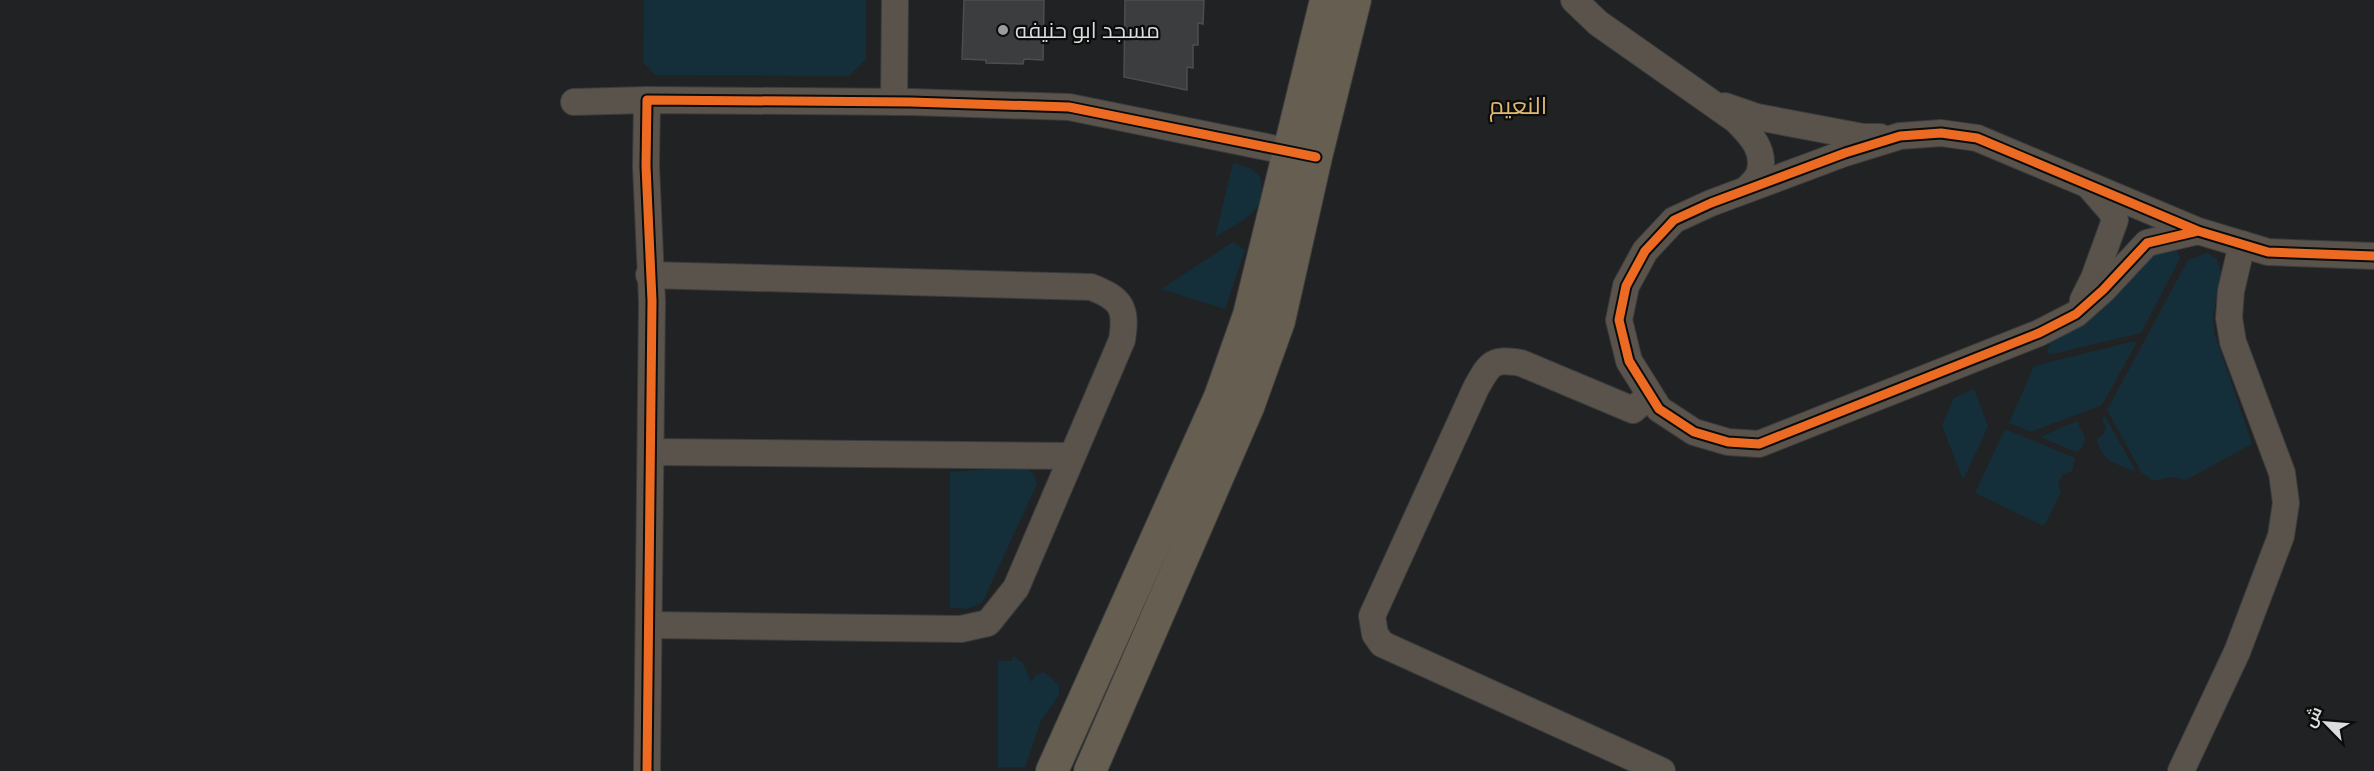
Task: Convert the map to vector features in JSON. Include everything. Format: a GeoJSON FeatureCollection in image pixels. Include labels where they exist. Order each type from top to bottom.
{"type":"FeatureCollection","features":[{"type":"Feature","properties":{"kind":"main road"},"geometry":{"type":"LineString","coordinates":[[1089,771],[1248,407],[1279,321],[1326,0]]}},
{"type":"Feature","properties":{"kind":"main road"},"geometry":{"type":"LineString","coordinates":[[1052,771],[1220,397],[1250,315],[1355,0]]}},
{"type":"Feature","properties":{"kind":"street"},"geometry":{"type":"LineString","coordinates":[[894,102],[895,0]]}},
{"type":"Feature","properties":{"kind":"street"},"geometry":{"type":"LineString","coordinates":[[1574,0],[1598,23],[1736,120],[1753,136],[1761,155],[1759,174],[1747,189]]}},
{"type":"Feature","properties":{"kind":"street"},"geometry":{"type":"LineString","coordinates":[[647,100],[646,166],[649,275],[652,301],[647,771]]}},
{"type":"Feature","properties":{"kind":"street"},"geometry":{"type":"LineString","coordinates":[[574,102],[647,100],[894,102],[1069,107],[1303,155]]}},
{"type":"Feature","properties":{"kind":"street"},"geometry":{"type":"LineString","coordinates":[[1707,101],[1757,117],[1863,137],[1941,133],[1977,138],[2198,231],[2268,252],[2374,256]]}},
{"type":"Feature","properties":{"kind":"street"},"geometry":{"type":"LineString","coordinates":[[1894,137],[1747,189],[1674,220],[1645,251],[1626,286],[1619,320],[1629,361],[1659,409],[1695,432],[1728,442],[1759,444],[2039,333],[2076,314],[2103,290],[2147,243],[2198,231]]}},
{"type":"Feature","properties":{"kind":"street"},"geometry":{"type":"LineString","coordinates":[[2076,314],[2094,278],[2115,220],[2111,211],[2086,183]]}},
{"type":"Feature","properties":{"kind":"street"},"geometry":{"type":"LineString","coordinates":[[2242,244],[2256,241],[2374,239]]}},
{"type":"Feature","properties":{"kind":"street"},"geometry":{"type":"LineString","coordinates":[[2181,771],[2237,652],[2281,536],[2286,503],[2282,473],[2233,342],[2230,326],[2230,291],[2242,244]]}},
{"type":"Feature","properties":{"kind":"street"},"geometry":{"type":"LineString","coordinates":[[649,275],[1091,287],[1107,293],[1120,304],[1125,319],[1122,340],[1016,588],[988,624],[962,629],[649,626]]}},
{"type":"Feature","properties":{"kind":"street"},"geometry":{"type":"LineString","coordinates":[[1650,395],[1633,410],[1521,363],[1502,360],[1488,367],[1476,388],[1372,616],[1375,634],[1382,644],[1662,771]]}},
{"type":"Feature","properties":{"kind":"street"},"geometry":{"type":"LineString","coordinates":[[651,452],[1072,456]]}},
{"type":"Feature","properties":{"kind":"shaded area"},"geometry":{"type":"Polygon","coordinates":[[[644,0],[866,0],[866,59],[849,76],[655,75],[643,62],[644,0]]]}},
{"type":"Feature","properties":{"kind":"shaded area"},"geometry":{"type":"Polygon","coordinates":[[[1233,163],[1250,168],[1260,177],[1261,199],[1242,221],[1215,237],[1233,163]]]}},
{"type":"Feature","properties":{"kind":"shaded area"},"geometry":{"type":"Polygon","coordinates":[[[1233,242],[1245,250],[1225,309],[1161,289],[1233,242]]]}},
{"type":"Feature","properties":{"kind":"shaded area"},"geometry":{"type":"Polygon","coordinates":[[[2170,245],[2177,250],[2180,258],[2141,333],[2052,354],[2047,352],[2051,340],[2133,266],[2170,245]]]}},
{"type":"Feature","properties":{"kind":"shaded area"},"geometry":{"type":"Polygon","coordinates":[[[2207,253],[2217,259],[2221,273],[2213,315],[2214,332],[2252,444],[2186,480],[2170,477],[2154,481],[2142,473],[2107,410],[2188,260],[2207,253]]]}},
{"type":"Feature","properties":{"kind":"shaded area"},"geometry":{"type":"Polygon","coordinates":[[[2135,341],[2136,344],[2102,405],[2031,432],[2009,423],[2034,366],[2135,341]]]}},
{"type":"Feature","properties":{"kind":"shaded area"},"geometry":{"type":"Polygon","coordinates":[[[1974,389],[1988,426],[1963,480],[1942,425],[1954,398],[1974,389]]]}},
{"type":"Feature","properties":{"kind":"shaded area"},"geometry":{"type":"Polygon","coordinates":[[[2105,416],[2136,472],[2111,461],[2099,447],[2097,439],[2106,429],[2102,418],[2105,416]]]}},
{"type":"Feature","properties":{"kind":"shaded area"},"geometry":{"type":"Polygon","coordinates":[[[2077,421],[2085,438],[2082,448],[2076,452],[2040,437],[2077,421]]]}},
{"type":"Feature","properties":{"kind":"shaded area"},"geometry":{"type":"Polygon","coordinates":[[[2005,429],[2075,458],[2072,471],[2063,474],[2058,483],[2061,492],[2044,526],[1975,493],[2005,429]]]}},
{"type":"Feature","properties":{"kind":"shaded area"},"geometry":{"type":"Polygon","coordinates":[[[1025,467],[1034,474],[1037,484],[982,603],[966,609],[950,607],[950,472],[1025,467]]]}},
{"type":"Feature","properties":{"kind":"shaded area"},"geometry":{"type":"Polygon","coordinates":[[[1012,656],[1023,663],[1031,682],[1036,675],[1044,672],[1059,685],[1059,695],[1041,721],[1025,767],[998,767],[998,661],[1012,661],[1012,656]]]}},
{"type":"Feature","properties":{"kind":"building","name":"مسجد ابو حنيفه"},"geometry":{"type":"Polygon","coordinates":[[[964,0],[1044,0],[1043,60],[1024,59],[1023,64],[986,63],[986,60],[962,59],[964,0]]]}},
{"type":"Feature","properties":{"kind":"building"},"geometry":{"type":"Polygon","coordinates":[[[1125,0],[1204,0],[1203,24],[1198,23],[1198,45],[1193,45],[1193,68],[1187,67],[1187,90],[1124,77],[1125,0]]]}},
{"type":"Feature","properties":{"kind":"cycle path"},"geometry":{"type":"LineString","coordinates":[[647,771],[652,301],[646,166],[647,100],[911,102],[1069,107],[1316,157]]}},
{"type":"Feature","properties":{"kind":"cycle path"},"geometry":{"type":"LineString","coordinates":[[2198,231],[2147,243],[2103,290],[2076,314],[2039,333],[1759,444],[1728,442],[1694,432],[1659,409],[1629,361],[1619,320],[1626,286],[1645,251],[1674,220],[1711,203],[1845,153],[1900,136],[1941,133],[1977,138],[2198,231],[2268,252],[2374,256]]}},
{"type":"Feature","properties":{"kind":"place","name":"مسجد ابو حنيفه"},"geometry":{"type":"Point","coordinates":[1003,30]}},
{"type":"Feature","properties":{"kind":"district","name":"النعيم"},"geometry":{"type":"Point","coordinates":[1518,106]}}]}
